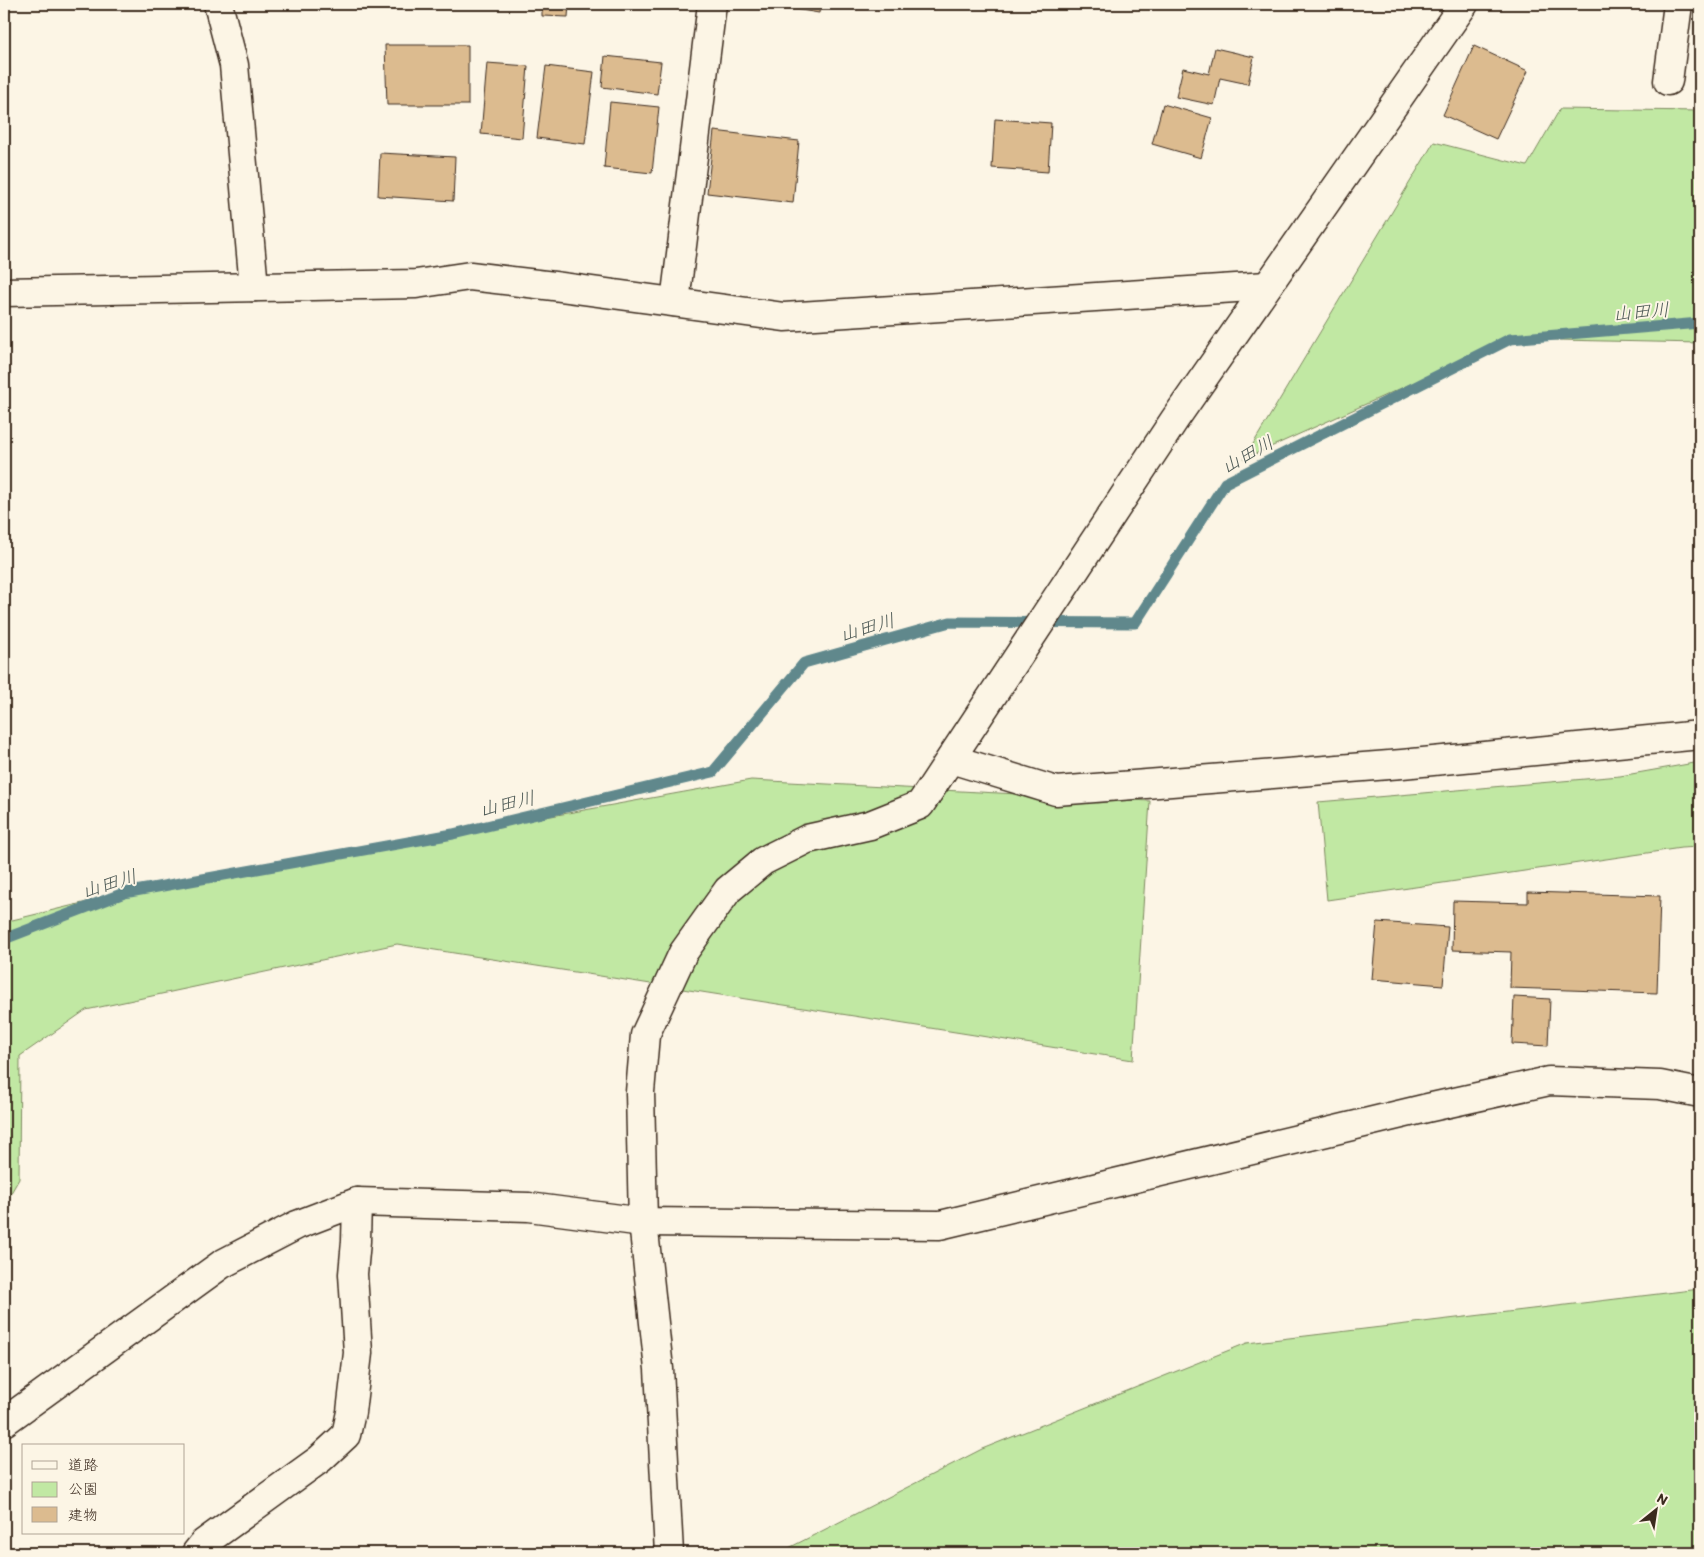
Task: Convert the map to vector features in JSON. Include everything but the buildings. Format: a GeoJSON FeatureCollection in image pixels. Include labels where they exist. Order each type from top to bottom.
{"type":"FeatureCollection","features":[{"type":"Feature","properties":{"kind":"street"},"geometry":{"type":"LineString","coordinates":[[218,4],[234,65],[254,287]]}},
{"type":"Feature","properties":{"kind":"street"},"geometry":{"type":"LineString","coordinates":[[675,302],[712,4]]}},
{"type":"Feature","properties":{"kind":"street"},"geometry":{"type":"LineString","coordinates":[[669,1553],[659,1369],[643,1222],[640,1092],[645,1035],[682,953],[728,890],[763,861],[807,839],[870,825],[920,805],[952,760],[997,687],[1175,419],[1464,4]]}},
{"type":"Feature","properties":{"kind":"street"},"geometry":{"type":"LineString","coordinates":[[1668,81],[1678,4]]}},
{"type":"Feature","properties":{"kind":"street"},"geometry":{"type":"LineString","coordinates":[[4,292],[416,284],[470,276],[784,317],[1267,286]]}},
{"type":"Feature","properties":{"kind":"street"},"geometry":{"type":"LineString","coordinates":[[952,760],[1056,791],[1402,764],[1700,735]]}},
{"type":"Feature","properties":{"kind":"street"},"geometry":{"type":"LineString","coordinates":[[4,1422],[222,1264],[297,1225],[357,1202],[529,1208],[643,1222],[940,1225],[1427,1108],[1549,1081],[1660,1085],[1700,1093]]}},
{"type":"Feature","properties":{"kind":"street"},"geometry":{"type":"LineString","coordinates":[[196,1553],[204,1543],[320,1458],[346,1435],[351,1412],[358,1353],[353,1274],[357,1202]]}},
{"type":"Feature","properties":{"kind":"green space"},"geometry":{"type":"Polygon","coordinates":[[[1560,109],[1700,111],[1700,343],[1510,339],[1244,459],[1434,142],[1527,166],[1560,109]]]}},
{"type":"Feature","properties":{"kind":"green space"},"geometry":{"type":"Polygon","coordinates":[[[1700,762],[1700,847],[1681,848],[1327,900],[1318,802],[1620,776],[1700,762]]]}},
{"type":"Feature","properties":{"kind":"green space"},"geometry":{"type":"Polygon","coordinates":[[[751,780],[1150,801],[1133,1060],[397,944],[86,1010],[20,1056],[19,1179],[4,1205],[4,922],[124,893],[751,780]]]}},
{"type":"Feature","properties":{"kind":"green space"},"geometry":{"type":"Polygon","coordinates":[[[1700,1289],[1700,1553],[779,1553],[982,1449],[1247,1343],[1700,1289]]]}},
{"type":"Feature","properties":{"kind":"waterway","name":"山田川"},"geometry":{"type":"LineString","coordinates":[[4,939],[124,893],[453,834],[713,772],[804,663],[950,622],[1135,623],[1225,483],[1510,339],[1700,323]]}}]}
